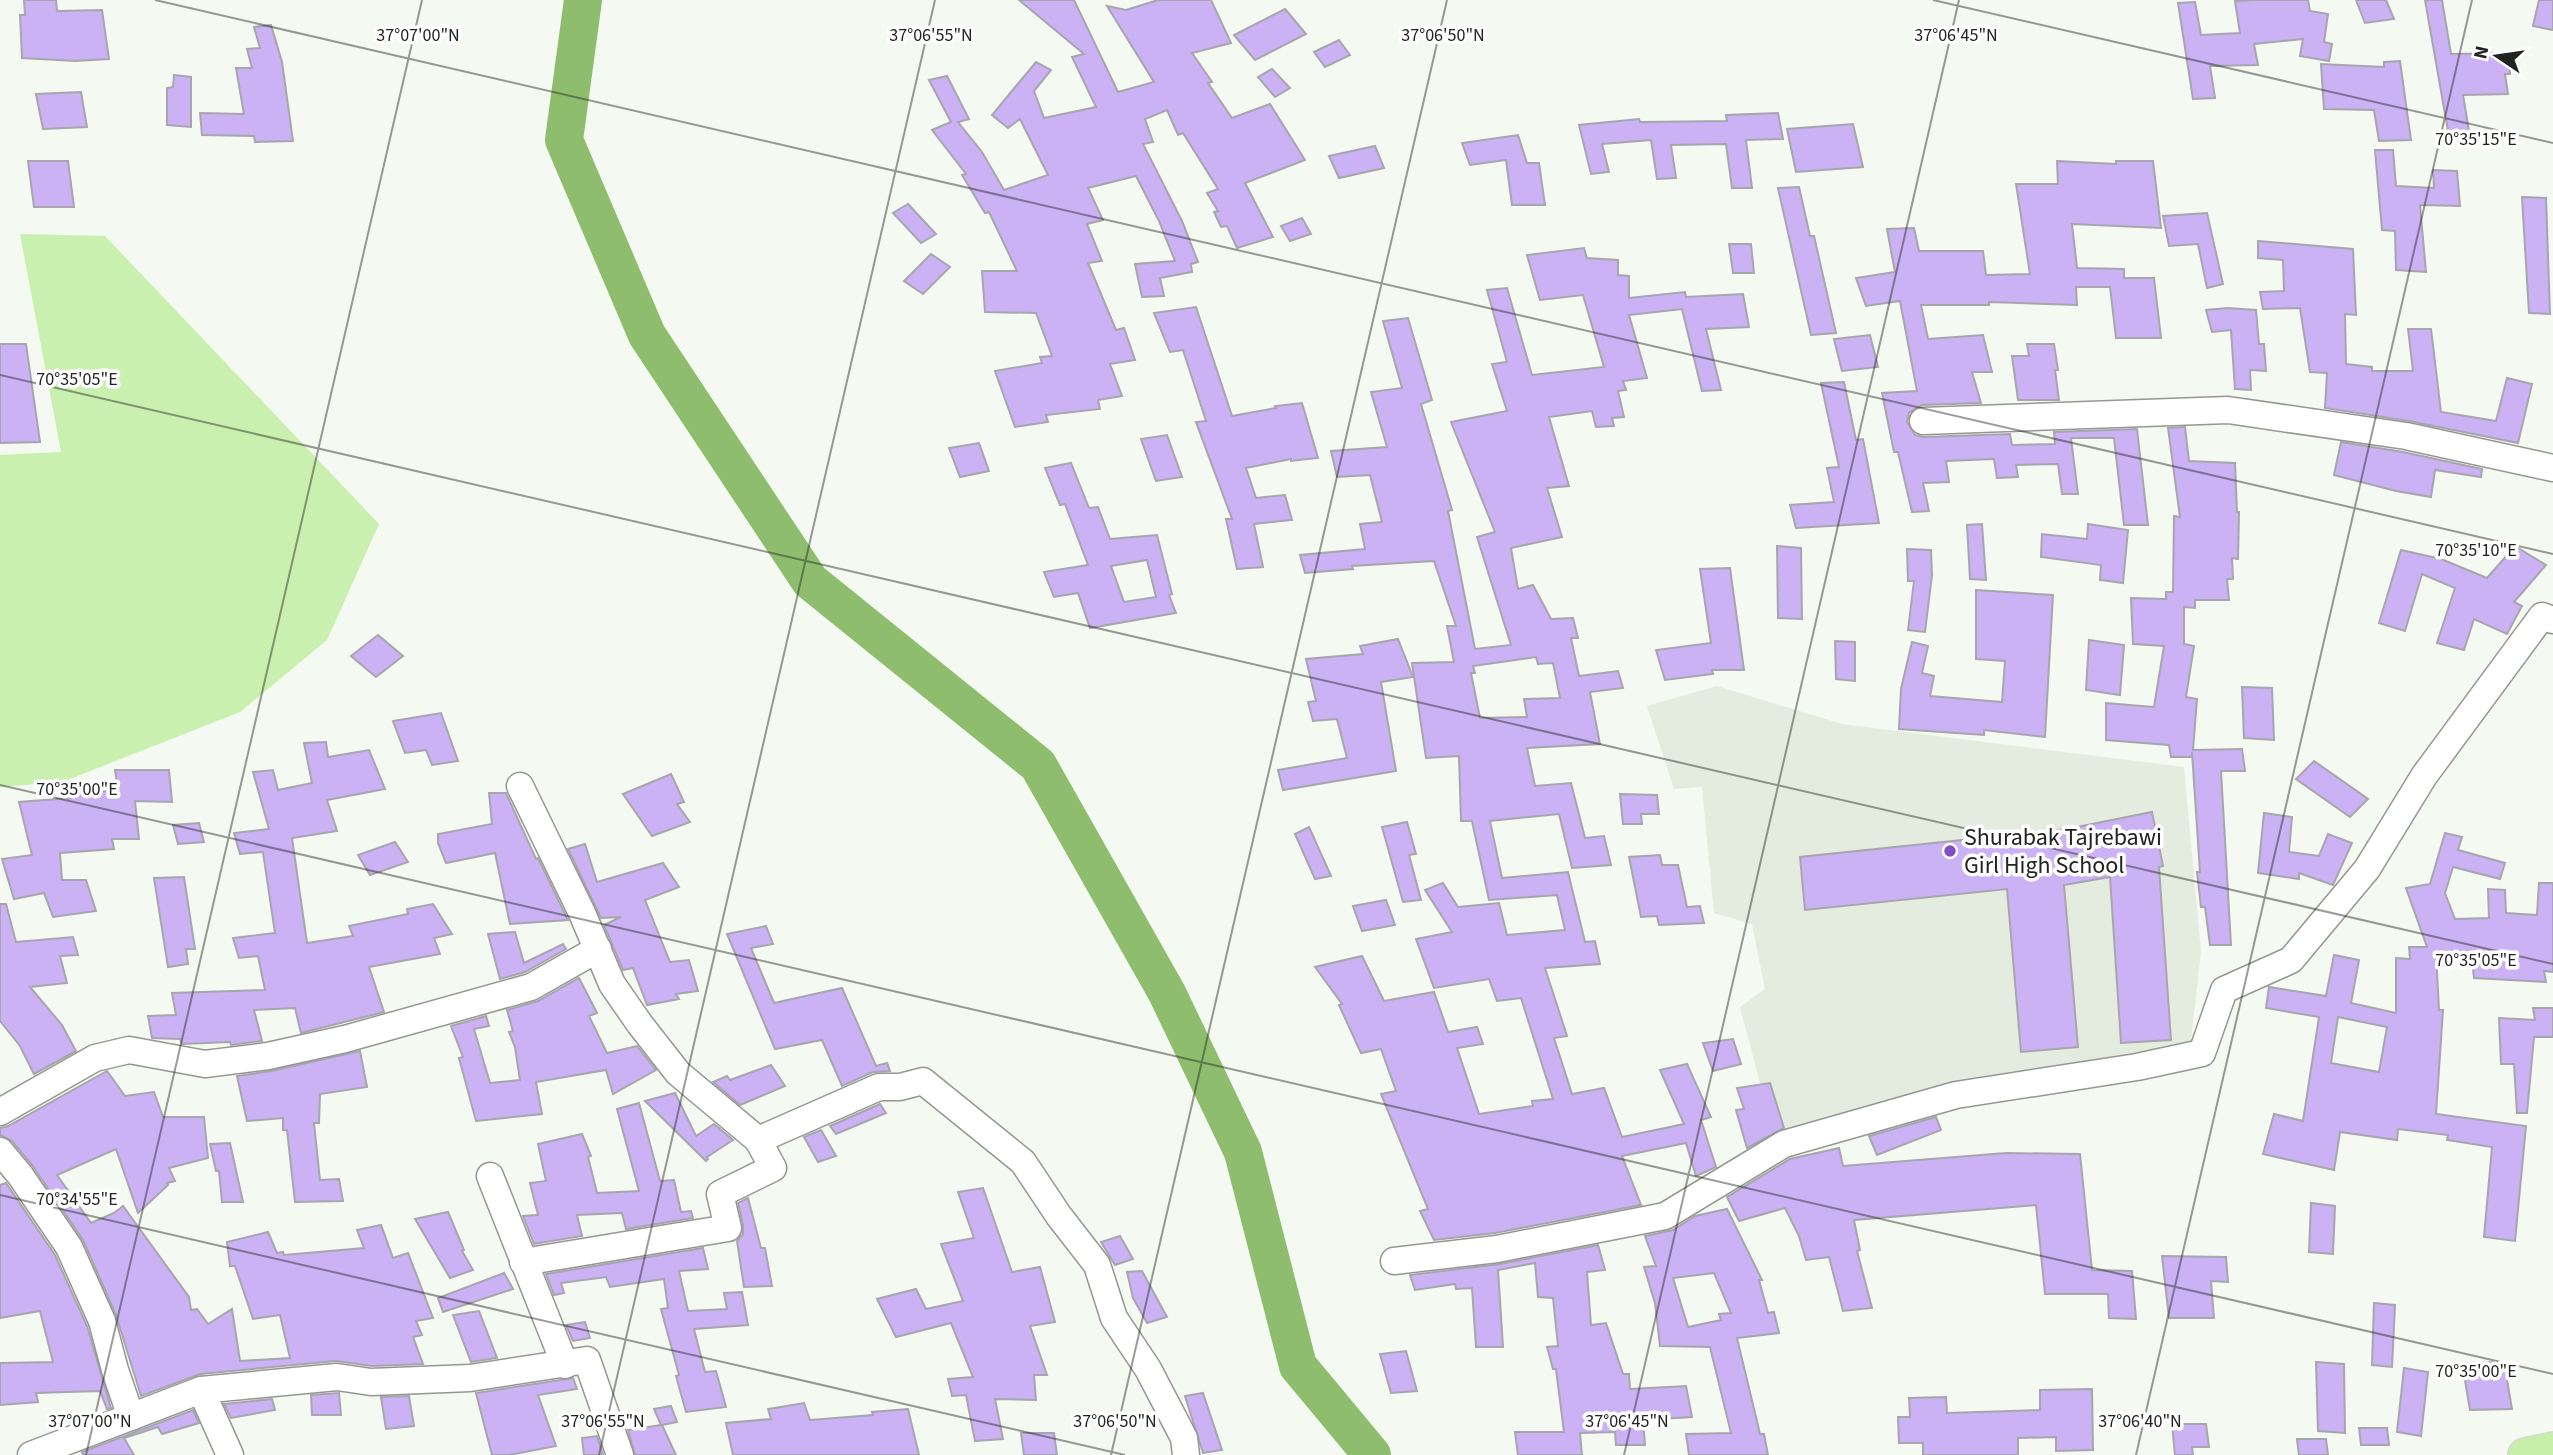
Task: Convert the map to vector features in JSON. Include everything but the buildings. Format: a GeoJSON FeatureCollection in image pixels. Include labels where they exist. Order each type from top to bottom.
{"type":"FeatureCollection","features":[{"type":"Feature","properties":{"kind":"main road"},"geometry":{"type":"LineString","coordinates":[[2525,1455],[2553,1448]]}},
{"type":"Feature","properties":{"kind":"street"},"geometry":{"type":"LineString","coordinates":[[1923,421],[2228,410],[2406,436],[2553,468]]}},
{"type":"Feature","properties":{"kind":"street"},"geometry":{"type":"LineString","coordinates":[[1394,1261],[1497,1249],[1665,1216],[1784,1144],[1956,1096],[2137,1067],[2202,1053],[2224,990],[2291,960],[2367,869],[2424,776],[2550,610]]}},
{"type":"Feature","properties":{"kind":"street"},"geometry":{"type":"LineString","coordinates":[[520,786],[612,984],[678,1073],[758,1140],[773,1168],[720,1194],[728,1228],[523,1262]]}},
{"type":"Feature","properties":{"kind":"street"},"geometry":{"type":"LineString","coordinates":[[0,1112],[95,1058],[109,1054],[129,1049],[205,1064],[268,1056],[345,1039],[531,987],[598,949]]}},
{"type":"Feature","properties":{"kind":"street"},"geometry":{"type":"LineString","coordinates":[[758,1140],[879,1087],[900,1087],[923,1081],[1023,1161],[1059,1216],[1097,1265],[1114,1318],[1148,1369],[1184,1438],[1186,1455]]}},
{"type":"Feature","properties":{"kind":"street"},"geometry":{"type":"LineString","coordinates":[[0,1151],[20,1175],[69,1247],[102,1321],[131,1417]]}},
{"type":"Feature","properties":{"kind":"street"},"geometry":{"type":"LineString","coordinates":[[490,1176],[565,1365]]}},
{"type":"Feature","properties":{"kind":"street"},"geometry":{"type":"LineString","coordinates":[[31,1455],[201,1390],[337,1377],[371,1382],[470,1378],[586,1360],[621,1455]]}},
{"type":"Feature","properties":{"kind":"street"},"geometry":{"type":"LineString","coordinates":[[201,1390],[230,1455]]}},
{"type":"Feature","properties":{"kind":"shaded area","name":"Shurabak Tajrebawi Girl High School"},"geometry":{"type":"Polygon","coordinates":[[[1717,686],[1842,724],[2184,767],[2201,952],[2190,1049],[2079,1064],[1773,1133],[1740,1007],[1765,989],[1752,924],[1714,913],[1702,787],[1674,789],[1647,706],[1717,686]]]}},
{"type":"Feature","properties":{"kind":"green space"},"geometry":{"type":"Polygon","coordinates":[[[20,234],[105,236],[379,524],[327,640],[240,712],[62,782],[0,787],[0,455],[61,452],[20,234]]]}},
{"type":"Feature","properties":{"kind":"waterway"},"geometry":{"type":"LineString","coordinates":[[583,0],[564,140],[647,335],[810,581],[1038,765],[1167,993],[1243,1152],[1298,1366],[1372,1455]]}},
{"type":"Feature","properties":{"kind":"place","name":"Shurabak Tajrebawi Girl High School"},"geometry":{"type":"Point","coordinates":[1950,851]}}]}
